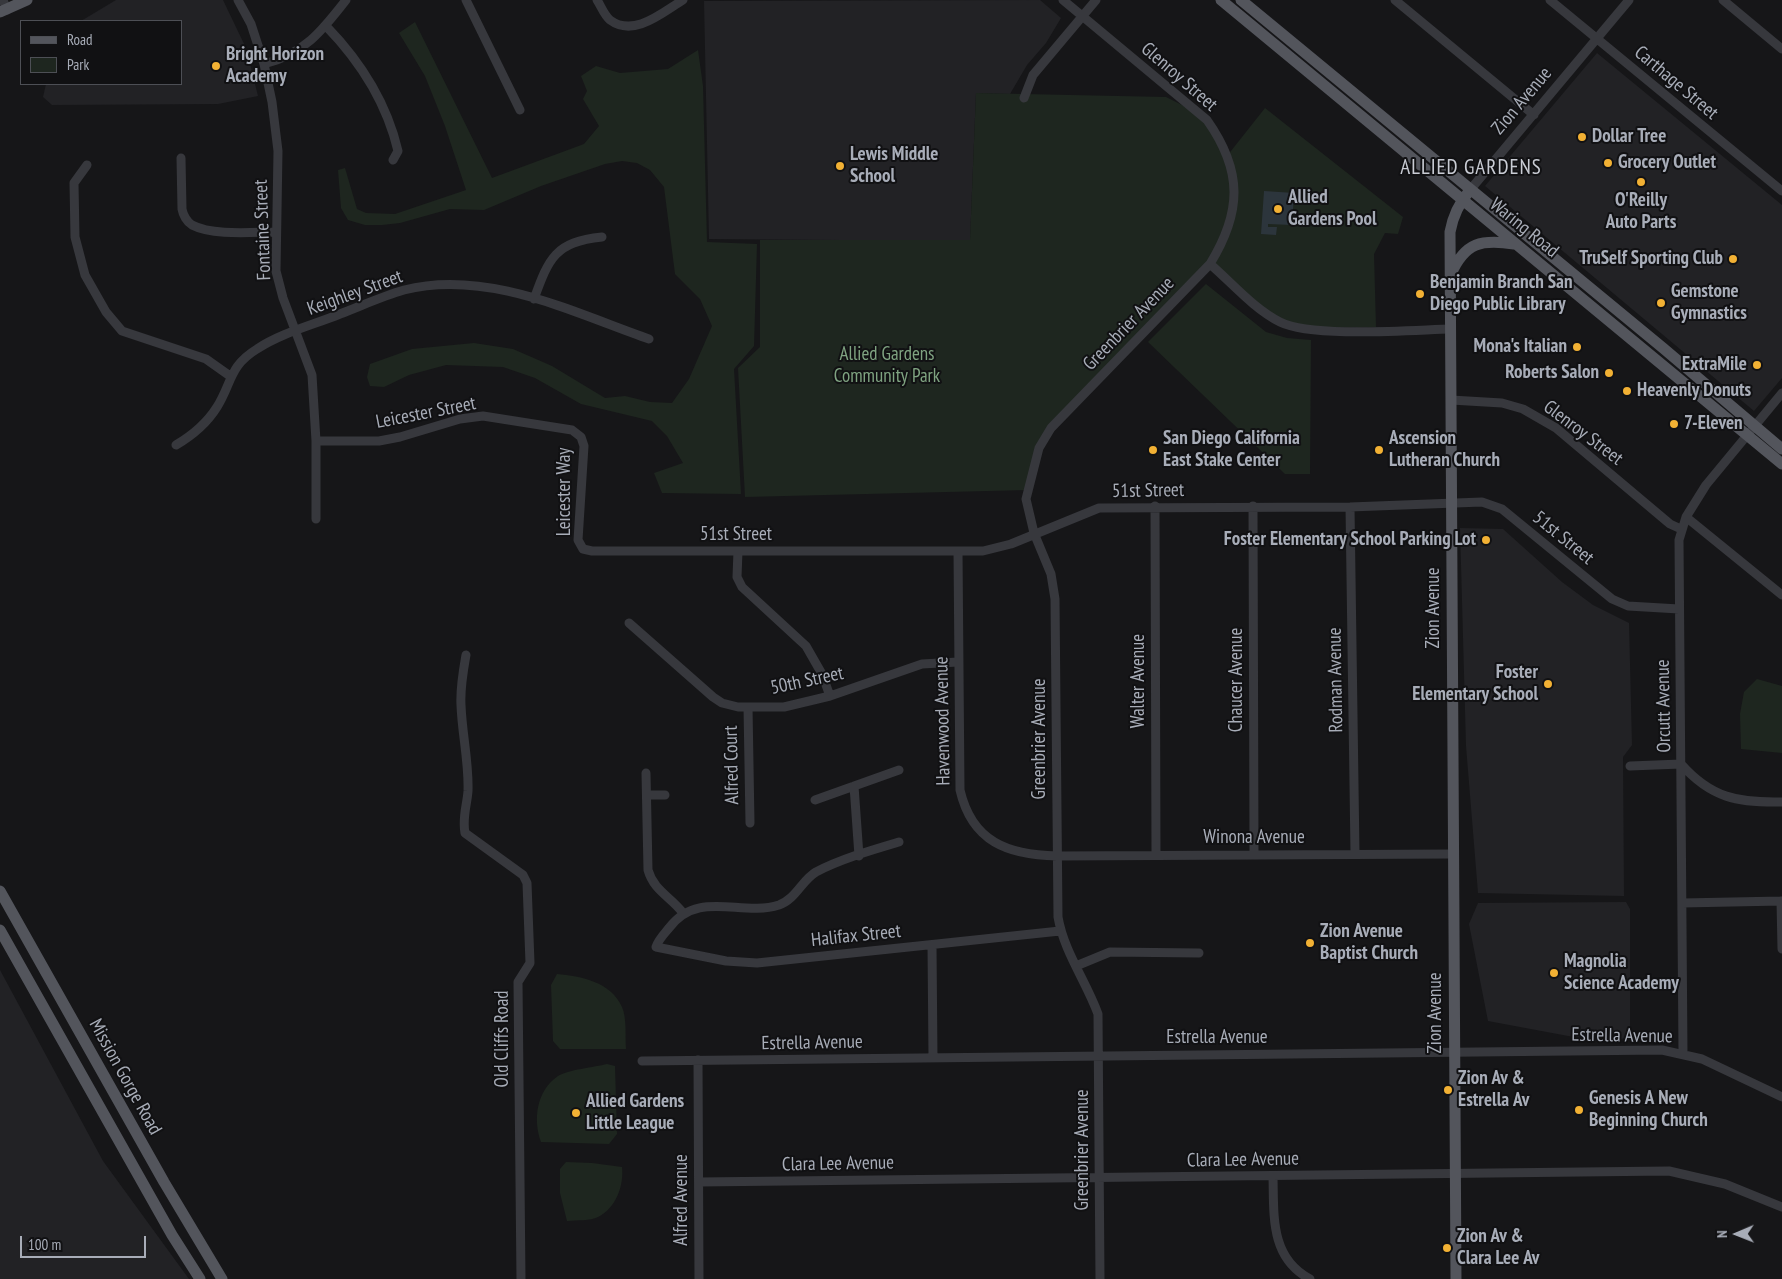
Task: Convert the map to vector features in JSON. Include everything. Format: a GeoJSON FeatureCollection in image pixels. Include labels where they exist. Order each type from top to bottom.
{"type":"FeatureCollection","features":[{"type":"Feature","properties":{"kind":"main road"},"geometry":{"type":"LineString","coordinates":[[3,7],[27,0]]}},
{"type":"Feature","properties":{"kind":"main road","name":"Waring Road"},"geometry":{"type":"LineString","coordinates":[[1221,0],[1782,464]]}},
{"type":"Feature","properties":{"kind":"main road","name":"Waring Road"},"geometry":{"type":"LineString","coordinates":[[1240,0],[1782,449]]}},
{"type":"Feature","properties":{"kind":"main road","name":"Zion Avenue"},"geometry":{"type":"LineString","coordinates":[[1456,1279],[1452,854],[1451,275],[1452,218],[1470,190]]}},
{"type":"Feature","properties":{"kind":"main road"},"geometry":{"type":"LineString","coordinates":[[1451,275],[1460,256],[1471,247],[1492,242],[1514,244]]}},
{"type":"Feature","properties":{"kind":"main road","name":"Mission Gorge Road"},"geometry":{"type":"LineString","coordinates":[[0,891],[189,1226],[222,1279]]}},
{"type":"Feature","properties":{"kind":"main road","name":"Mission Gorge Road"},"geometry":{"type":"LineString","coordinates":[[0,930],[172,1235],[200,1279]]}},
{"type":"Feature","properties":{"kind":"street","name":"Fontaine Street"},"geometry":{"type":"LineString","coordinates":[[238,0],[251,24],[264,64],[272,102],[278,151],[276,271],[283,298],[312,375],[316,441],[316,519]]}},
{"type":"Feature","properties":{"kind":"street"},"geometry":{"type":"LineString","coordinates":[[264,64],[291,55],[314,39],[346,0]]}},
{"type":"Feature","properties":{"kind":"street"},"geometry":{"type":"LineString","coordinates":[[466,0],[520,110]]}},
{"type":"Feature","properties":{"kind":"street"},"geometry":{"type":"LineString","coordinates":[[596,0],[608,18],[613,22],[631,26],[644,24],[683,0]]}},
{"type":"Feature","properties":{"kind":"street","name":"Glenroy Street"},"geometry":{"type":"LineString","coordinates":[[1063,0],[1206,120],[1219,138],[1233,176],[1234,206],[1225,238],[1210,264]]}},
{"type":"Feature","properties":{"kind":"street"},"geometry":{"type":"LineString","coordinates":[[1024,98],[1032,75],[1096,0]]}},
{"type":"Feature","properties":{"kind":"street"},"geometry":{"type":"LineString","coordinates":[[1395,0],[1534,115]]}},
{"type":"Feature","properties":{"kind":"street","name":"Carthage Street"},"geometry":{"type":"LineString","coordinates":[[1550,0],[1782,191]]}},
{"type":"Feature","properties":{"kind":"street","name":"Zion Avenue"},"geometry":{"type":"LineString","coordinates":[[1470,190],[1628,0]]}},
{"type":"Feature","properties":{"kind":"street"},"geometry":{"type":"LineString","coordinates":[[1723,0],[1782,49]]}},
{"type":"Feature","properties":{"kind":"street"},"geometry":{"type":"LineString","coordinates":[[326,26],[347,48],[384,109],[392,126],[398,151],[394,160]]}},
{"type":"Feature","properties":{"kind":"street"},"geometry":{"type":"LineString","coordinates":[[181,158],[182,209],[184,216],[191,225],[214,231],[276,232]]}},
{"type":"Feature","properties":{"kind":"street"},"geometry":{"type":"LineString","coordinates":[[87,164],[74,183],[75,237],[79,256],[91,288],[106,312],[122,331],[206,359],[230,376]]}},
{"type":"Feature","properties":{"kind":"street"},"geometry":{"type":"LineString","coordinates":[[534,299],[546,266],[558,251],[577,240],[602,237]]}},
{"type":"Feature","properties":{"kind":"street"},"geometry":{"type":"LineString","coordinates":[[1210,264],[1267,314],[1294,328],[1354,330],[1451,328]]}},
{"type":"Feature","properties":{"kind":"street","name":"Greenbrier Avenue"},"geometry":{"type":"LineString","coordinates":[[1100,1279],[1098,1014],[1060,931],[1057,856],[1055,599],[1047,561],[1034,534],[1026,499],[1039,448],[1051,428],[1210,264]]}},
{"type":"Feature","properties":{"kind":"street","name":"Keighley Street"},"geometry":{"type":"LineString","coordinates":[[176,445],[195,432],[211,416],[223,397],[230,376],[256,349],[296,331],[403,291],[428,286],[481,287],[534,299],[648,339]]}},
{"type":"Feature","properties":{"kind":"street","name":"Orcutt Avenue"},"geometry":{"type":"LineString","coordinates":[[1682,1053],[1681,764],[1678,608],[1682,529],[1686,517],[1706,485],[1782,393]]}},
{"type":"Feature","properties":{"kind":"street","name":"Glenroy Street"},"geometry":{"type":"LineString","coordinates":[[1451,400],[1502,403],[1523,409],[1556,428],[1670,524],[1682,529]]}},
{"type":"Feature","properties":{"kind":"street","name":"Leicester Street"},"geometry":{"type":"LineString","coordinates":[[316,441],[393,438],[460,419],[483,416],[572,430]]}},
{"type":"Feature","properties":{"kind":"street","name":"Leicester Way"},"geometry":{"type":"LineString","coordinates":[[572,430],[581,437],[584,446],[578,540],[583,548],[592,551]]}},
{"type":"Feature","properties":{"kind":"street","name":"51st Street"},"geometry":{"type":"LineString","coordinates":[[592,551],[983,550],[1011,544],[1099,508],[1155,506],[1350,507],[1482,502],[1502,509],[1612,599],[1628,606],[1678,608]]}},
{"type":"Feature","properties":{"kind":"street","name":"Walter Avenue"},"geometry":{"type":"LineString","coordinates":[[1155,506],[1156,855]]}},
{"type":"Feature","properties":{"kind":"street","name":"Chaucer Avenue"},"geometry":{"type":"LineString","coordinates":[[1253,506],[1254,854]]}},
{"type":"Feature","properties":{"kind":"street","name":"Rodman Avenue"},"geometry":{"type":"LineString","coordinates":[[1350,507],[1355,854]]}},
{"type":"Feature","properties":{"kind":"street"},"geometry":{"type":"LineString","coordinates":[[1686,517],[1782,595]]}},
{"type":"Feature","properties":{"kind":"street"},"geometry":{"type":"LineString","coordinates":[[738,551],[737,578],[742,587],[806,646],[822,674],[830,696]]}},
{"type":"Feature","properties":{"kind":"street","name":"Havenwood Avenue"},"geometry":{"type":"LineString","coordinates":[[958,551],[960,790],[966,809],[982,833],[998,845],[1023,854],[1057,856]]}},
{"type":"Feature","properties":{"kind":"street","name":"50th Street"},"geometry":{"type":"LineString","coordinates":[[629,624],[722,703],[748,708],[784,707],[830,696],[922,664],[958,662]]}},
{"type":"Feature","properties":{"kind":"street","name":"Old Cliffs Road"},"geometry":{"type":"LineString","coordinates":[[466,655],[461,685],[468,791],[463,823],[465,833],[523,875],[527,883],[530,962],[518,982],[521,1279]]}},
{"type":"Feature","properties":{"kind":"street","name":"Alfred Court"},"geometry":{"type":"LineString","coordinates":[[748,708],[750,823]]}},
{"type":"Feature","properties":{"kind":"street"},"geometry":{"type":"LineString","coordinates":[[1630,766],[1681,764],[1704,786],[1736,800],[1748,803],[1782,802]]}},
{"type":"Feature","properties":{"kind":"street"},"geometry":{"type":"LineString","coordinates":[[815,800],[899,770]]}},
{"type":"Feature","properties":{"kind":"street"},"geometry":{"type":"LineString","coordinates":[[646,773],[648,870],[652,883],[674,902],[683,913],[702,907],[764,907],[780,904],[795,895],[814,873],[899,842]]}},
{"type":"Feature","properties":{"kind":"street"},"geometry":{"type":"LineString","coordinates":[[854,786],[860,856]]}},
{"type":"Feature","properties":{"kind":"street"},"geometry":{"type":"LineString","coordinates":[[647,795],[665,795]]}},
{"type":"Feature","properties":{"kind":"street","name":"Winona Avenue"},"geometry":{"type":"LineString","coordinates":[[1057,856],[1452,854]]}},
{"type":"Feature","properties":{"kind":"street"},"geometry":{"type":"LineString","coordinates":[[1682,903],[1781,901],[1782,949]]}},
{"type":"Feature","properties":{"kind":"street","name":"Halifax Street"},"geometry":{"type":"LineString","coordinates":[[683,913],[675,919],[656,947],[726,961],[757,963],[1060,931]]}},
{"type":"Feature","properties":{"kind":"street"},"geometry":{"type":"LineString","coordinates":[[932,945],[932,1058]]}},
{"type":"Feature","properties":{"kind":"street"},"geometry":{"type":"LineString","coordinates":[[1076,966],[1110,952],[1199,953]]}},
{"type":"Feature","properties":{"kind":"street","name":"Estrella Avenue"},"geometry":{"type":"LineString","coordinates":[[642,1061],[1662,1050],[1702,1059],[1782,1097]]}},
{"type":"Feature","properties":{"kind":"street","name":"Alfred Avenue"},"geometry":{"type":"LineString","coordinates":[[698,1060],[699,1279]]}},
{"type":"Feature","properties":{"kind":"street","name":"Clara Lee Avenue"},"geometry":{"type":"LineString","coordinates":[[699,1182],[1454,1175],[1669,1171],[1725,1184],[1782,1207]]}},
{"type":"Feature","properties":{"kind":"street"},"geometry":{"type":"LineString","coordinates":[[1273,1176],[1274,1225],[1277,1241],[1289,1262],[1310,1279]]}},
{"type":"Feature","properties":{"kind":"shaded area","name":"Bright Horizon Academy"},"geometry":{"type":"Polygon","coordinates":[[[116,0],[223,0],[246,48],[258,96],[218,104],[52,105],[43,97],[46,85],[182,85],[182,20],[83,20],[116,0]]]}},
{"type":"Feature","properties":{"kind":"shaded area","name":"Lewis Middle School"},"geometry":{"type":"Polygon","coordinates":[[[1040,0],[1061,18],[1046,43],[1027,65],[1010,94],[976,93],[970,241],[709,239],[704,1],[1040,0]]]}},
{"type":"Feature","properties":{"kind":"shaded area"},"geometry":{"type":"Polygon","coordinates":[[[1597,53],[1782,205],[1782,378],[1754,411],[1485,186],[1597,53]]]}},
{"type":"Feature","properties":{"kind":"shaded area","name":"Allied Gardens Pool"},"geometry":{"type":"Polygon","coordinates":[[[1264,191],[1294,193],[1292,225],[1268,224],[1268,227],[1277,227],[1276,235],[1261,234],[1264,191]]]}},
{"type":"Feature","properties":{"kind":"shaded area","name":"Foster Elementary School"},"geometry":{"type":"Polygon","coordinates":[[[1460,528],[1503,529],[1562,582],[1593,605],[1629,623],[1632,745],[1623,757],[1624,896],[1478,893],[1466,746],[1460,528]]]}},
{"type":"Feature","properties":{"kind":"shaded area","name":"Magnolia Science Academy"},"geometry":{"type":"Polygon","coordinates":[[[1626,902],[1630,909],[1630,1038],[1595,1041],[1488,1021],[1469,924],[1478,903],[1626,902]]]}},
{"type":"Feature","properties":{"kind":"shaded area"},"geometry":{"type":"Polygon","coordinates":[[[0,970],[103,1161],[189,1279],[0,1279],[0,970]]]}},
{"type":"Feature","properties":{"kind":"green space"},"geometry":{"type":"Polygon","coordinates":[[[415,22],[492,178],[584,144],[599,126],[583,99],[587,91],[581,76],[596,66],[620,73],[668,69],[698,50],[703,86],[707,242],[757,244],[754,346],[734,369],[741,494],[662,493],[654,473],[683,463],[667,436],[652,421],[581,404],[535,378],[503,367],[446,365],[409,375],[384,387],[370,386],[367,377],[370,364],[412,349],[474,343],[513,349],[552,366],[605,398],[625,396],[650,402],[672,403],[689,379],[712,326],[700,299],[675,274],[664,187],[650,170],[637,163],[622,161],[605,164],[541,186],[484,210],[450,209],[400,223],[382,225],[365,225],[348,220],[341,208],[338,170],[345,168],[357,209],[366,213],[395,214],[466,190],[445,126],[425,76],[399,33],[415,22]]]}},
{"type":"Feature","properties":{"kind":"green space","name":"Allied Gardens Community Park"},"geometry":{"type":"Polygon","coordinates":[[[976,93],[1166,97],[1200,114],[1227,156],[1265,108],[1403,217],[1398,234],[1385,233],[1374,254],[1376,327],[1305,328],[1279,321],[1210,264],[1043,441],[1028,490],[745,497],[738,368],[760,347],[760,240],[970,240],[976,93]]]}},
{"type":"Feature","properties":{"kind":"green space"},"geometry":{"type":"Polygon","coordinates":[[[1206,284],[1266,332],[1287,338],[1311,340],[1310,474],[1285,474],[1148,342],[1206,284]]]}},
{"type":"Feature","properties":{"kind":"green space"},"geometry":{"type":"Polygon","coordinates":[[[1757,679],[1782,686],[1782,753],[1741,749],[1740,714],[1744,692],[1757,679]]]}},
{"type":"Feature","properties":{"kind":"green space"},"geometry":{"type":"Polygon","coordinates":[[[557,974],[576,976],[594,982],[603,986],[617,998],[625,1017],[626,1049],[560,1049],[553,1041],[551,985],[557,974]]]}},
{"type":"Feature","properties":{"kind":"green space","name":"Allied Gardens Little League"},"geometry":{"type":"Polygon","coordinates":[[[607,1064],[615,1066],[617,1134],[609,1144],[541,1142],[537,1125],[538,1106],[551,1082],[558,1076],[568,1072],[607,1064]]]}},
{"type":"Feature","properties":{"kind":"green space"},"geometry":{"type":"Polygon","coordinates":[[[566,1162],[622,1167],[622,1182],[618,1196],[610,1208],[598,1217],[567,1221],[560,1193],[560,1169],[566,1162]]]}},
{"type":"Feature","properties":{"kind":"place","name":"Bright Horizon Academy"},"geometry":{"type":"Point","coordinates":[216,66]}},
{"type":"Feature","properties":{"kind":"place","name":"Dollar Tree"},"geometry":{"type":"Point","coordinates":[1582,137]}},
{"type":"Feature","properties":{"kind":"place","name":"Grocery Outlet"},"geometry":{"type":"Point","coordinates":[1608,163]}},
{"type":"Feature","properties":{"kind":"place","name":"Lewis Middle School"},"geometry":{"type":"Point","coordinates":[840,166]}},
{"type":"Feature","properties":{"kind":"place","name":"O'Reilly Auto Parts"},"geometry":{"type":"Point","coordinates":[1641,182]}},
{"type":"Feature","properties":{"kind":"place","name":"Allied Gardens Pool"},"geometry":{"type":"Point","coordinates":[1278,209]}},
{"type":"Feature","properties":{"kind":"place","name":"TruSelf Sporting Club"},"geometry":{"type":"Point","coordinates":[1733,259]}},
{"type":"Feature","properties":{"kind":"place","name":"Benjamin Branch San Diego Public Library"},"geometry":{"type":"Point","coordinates":[1420,294]}},
{"type":"Feature","properties":{"kind":"place","name":"Gemstone Gymnastics"},"geometry":{"type":"Point","coordinates":[1661,303]}},
{"type":"Feature","properties":{"kind":"place","name":"Mona's Italian"},"geometry":{"type":"Point","coordinates":[1577,347]}},
{"type":"Feature","properties":{"kind":"place","name":"ExtraMile"},"geometry":{"type":"Point","coordinates":[1757,365]}},
{"type":"Feature","properties":{"kind":"place","name":"Roberts Salon"},"geometry":{"type":"Point","coordinates":[1609,373]}},
{"type":"Feature","properties":{"kind":"place","name":"Heavenly Donuts"},"geometry":{"type":"Point","coordinates":[1627,391]}},
{"type":"Feature","properties":{"kind":"place","name":"7-Eleven"},"geometry":{"type":"Point","coordinates":[1674,424]}},
{"type":"Feature","properties":{"kind":"place","name":"San Diego California East Stake Center"},"geometry":{"type":"Point","coordinates":[1153,450]}},
{"type":"Feature","properties":{"kind":"place","name":"Ascension Lutheran Church"},"geometry":{"type":"Point","coordinates":[1379,450]}},
{"type":"Feature","properties":{"kind":"place","name":"Foster Elementary School Parking Lot"},"geometry":{"type":"Point","coordinates":[1486,540]}},
{"type":"Feature","properties":{"kind":"place","name":"Foster Elementary School"},"geometry":{"type":"Point","coordinates":[1548,684]}},
{"type":"Feature","properties":{"kind":"place","name":"Zion Avenue Baptist Church"},"geometry":{"type":"Point","coordinates":[1310,943]}},
{"type":"Feature","properties":{"kind":"place","name":"Magnolia Science Academy"},"geometry":{"type":"Point","coordinates":[1554,973]}},
{"type":"Feature","properties":{"kind":"place","name":"Zion Av & Estrella Av"},"geometry":{"type":"Point","coordinates":[1448,1090]}},
{"type":"Feature","properties":{"kind":"place","name":"Genesis A New Beginning Church"},"geometry":{"type":"Point","coordinates":[1579,1110]}},
{"type":"Feature","properties":{"kind":"place","name":"Allied Gardens Little League"},"geometry":{"type":"Point","coordinates":[576,1113]}},
{"type":"Feature","properties":{"kind":"place","name":"Zion Av & Clara Lee Av"},"geometry":{"type":"Point","coordinates":[1447,1248]}},
{"type":"Feature","properties":{"kind":"district","name":"ALLIED GARDENS"},"geometry":{"type":"Point","coordinates":[1471,168]}}]}
